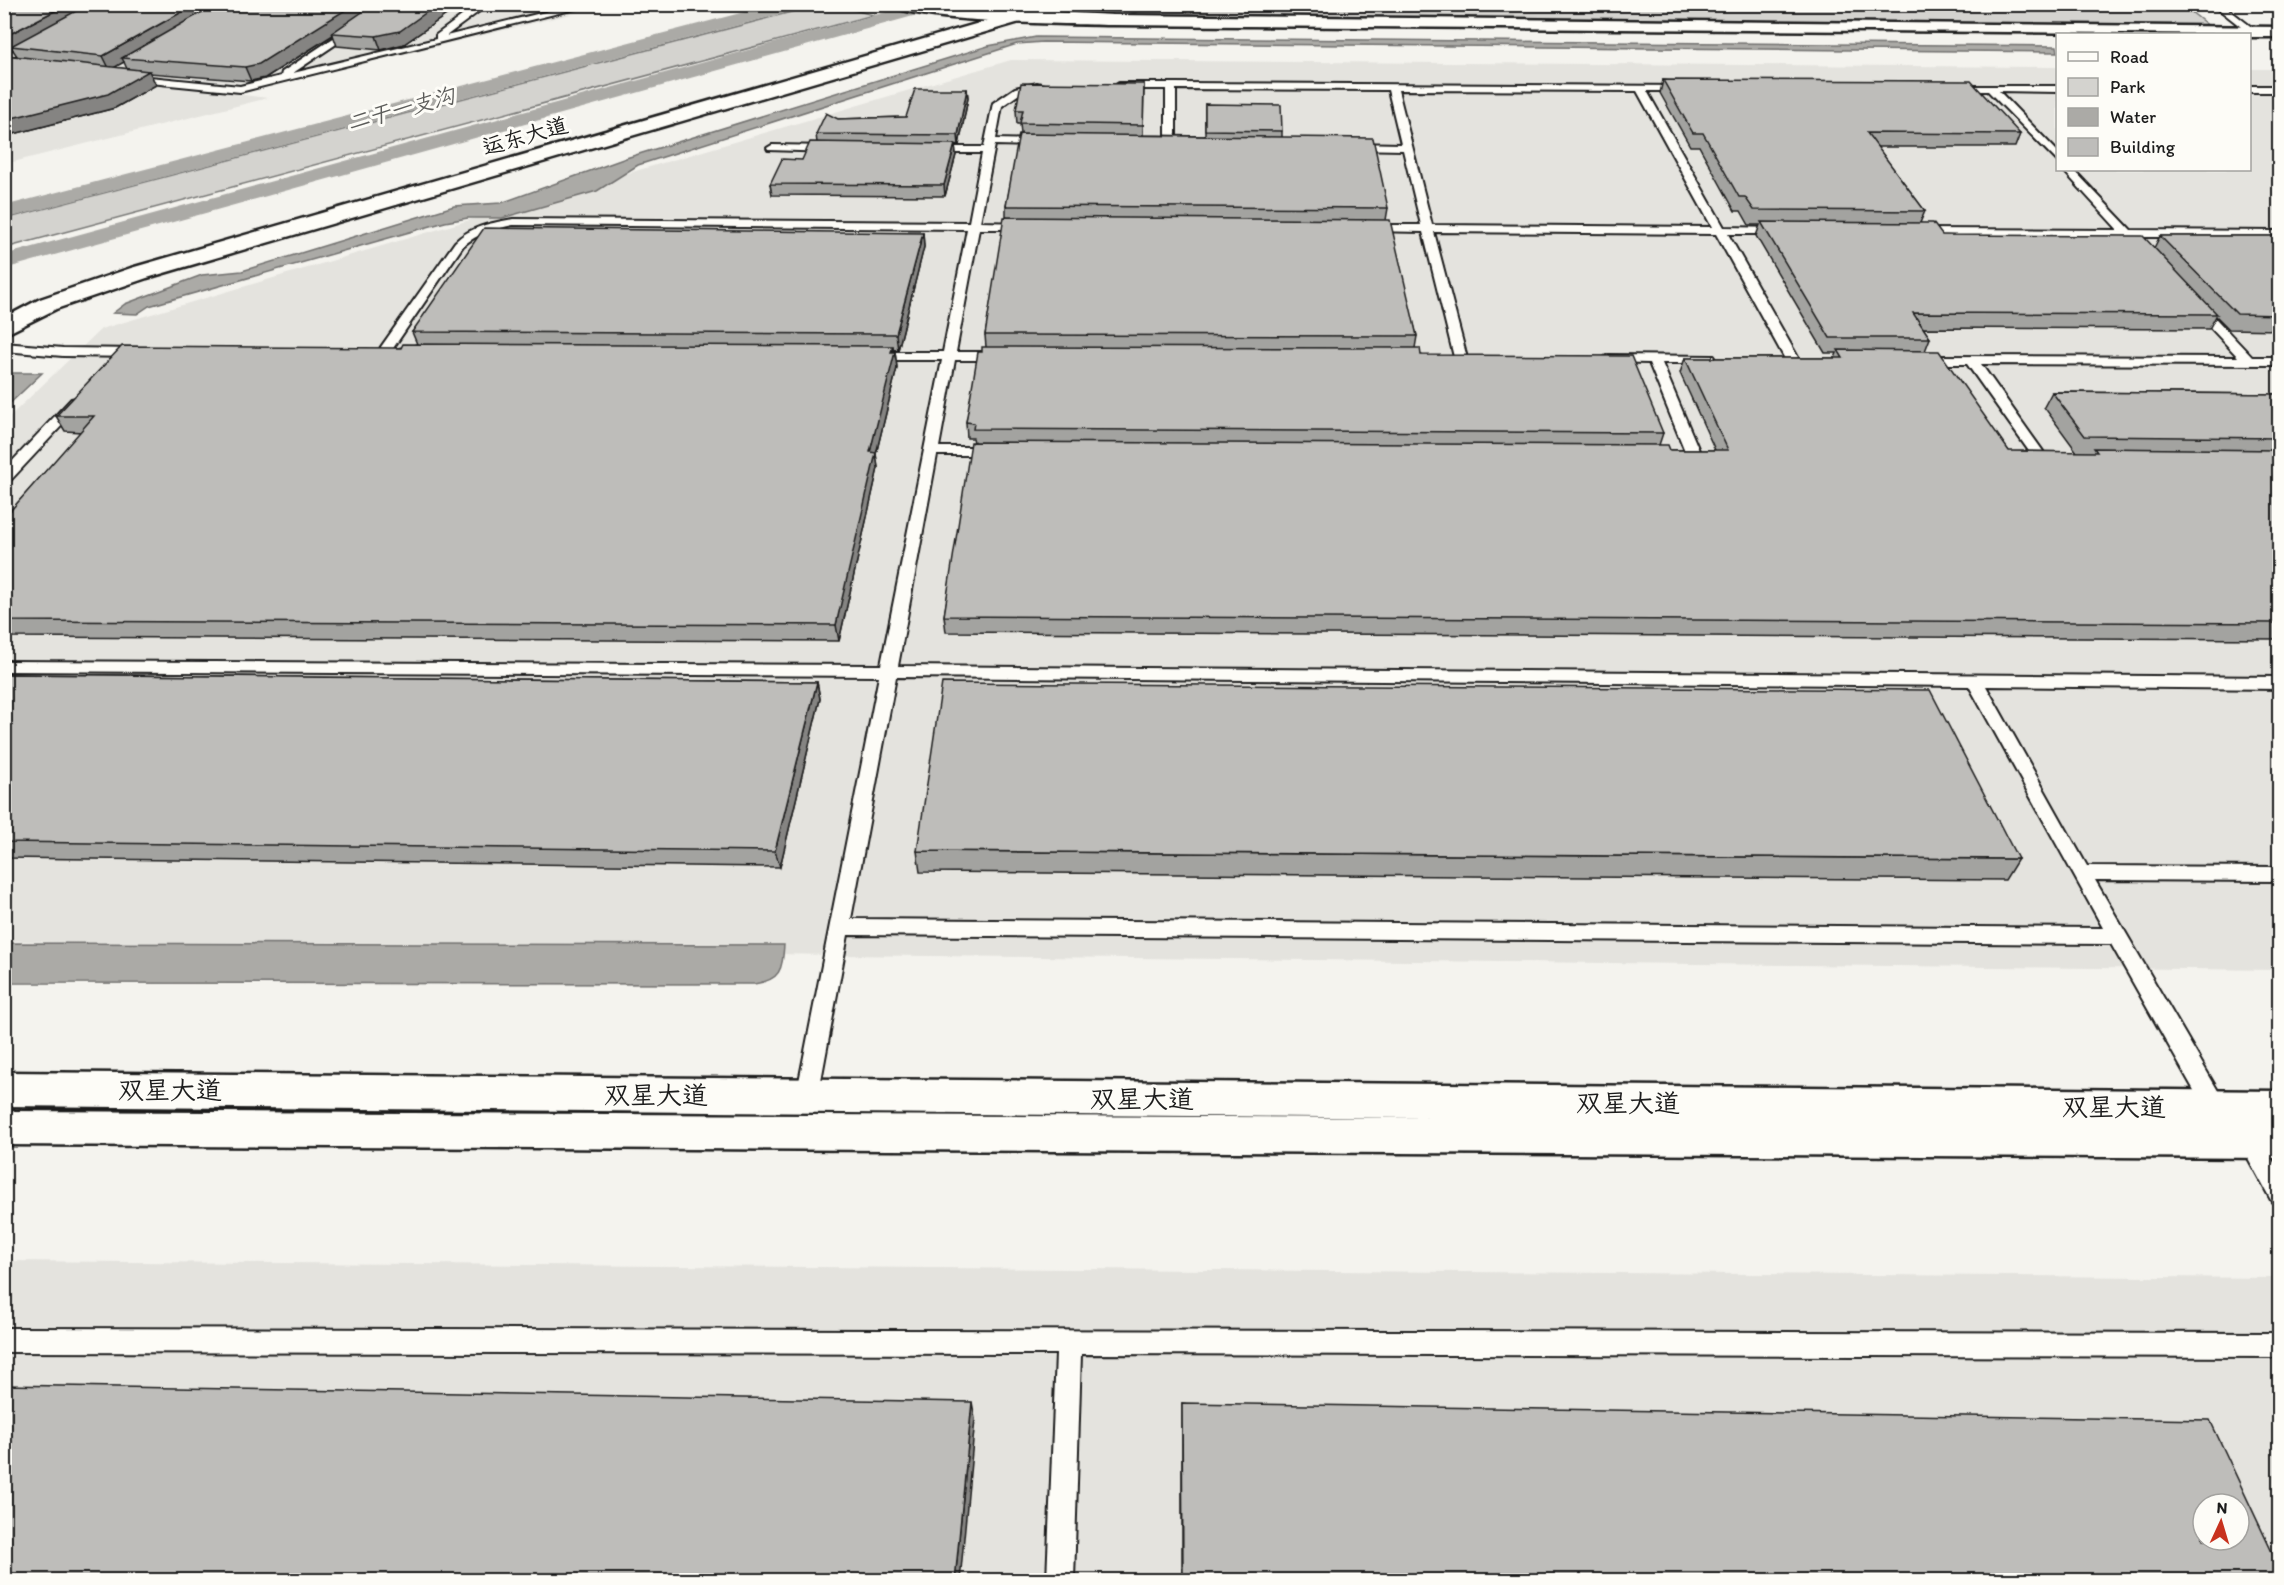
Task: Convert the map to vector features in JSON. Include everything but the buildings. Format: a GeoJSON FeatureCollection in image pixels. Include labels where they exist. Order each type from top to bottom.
{"type":"FeatureCollection","features":[{"type":"Feature","properties":{"kind":"street"},"geometry":{"type":"LineString","coordinates":[[899,4],[976,14],[1113,20],[2280,32]]}},
{"type":"Feature","properties":{"kind":"street","name":"运东大道"},"geometry":{"type":"LineString","coordinates":[[4,327],[48,304],[139,273],[1065,4]]}},
{"type":"Feature","properties":{"kind":"street","name":"双星大道"},"geometry":{"type":"LineString","coordinates":[[4,1089],[804,1114],[2244,1124],[2280,1108]]}},
{"type":"Feature","properties":{"kind":"street","name":"双星大道"},"geometry":{"type":"LineString","coordinates":[[4,1128],[804,1114]]}},
{"type":"Feature","properties":{"kind":"lane"},"geometry":{"type":"LineString","coordinates":[[273,81],[392,4]]}},
{"type":"Feature","properties":{"kind":"lane"},"geometry":{"type":"LineString","coordinates":[[430,43],[485,4]]}},
{"type":"Feature","properties":{"kind":"lane"},"geometry":{"type":"LineString","coordinates":[[546,15],[561,4]]}},
{"type":"Feature","properties":{"kind":"lane"},"geometry":{"type":"LineString","coordinates":[[121,77],[240,89],[591,4]]}},
{"type":"Feature","properties":{"kind":"lane"},"geometry":{"type":"LineString","coordinates":[[2216,4],[2253,32]]}},
{"type":"Feature","properties":{"kind":"lane"},"geometry":{"type":"LineString","coordinates":[[804,1114],[997,105],[1008,94],[1026,86],[1060,86]]}},
{"type":"Feature","properties":{"kind":"lane"},"geometry":{"type":"LineString","coordinates":[[1105,86],[1698,88]]}},
{"type":"Feature","properties":{"kind":"lane"},"geometry":{"type":"LineString","coordinates":[[1171,86],[1171,144]]}},
{"type":"Feature","properties":{"kind":"lane"},"geometry":{"type":"LineString","coordinates":[[1392,87],[1460,358]]}},
{"type":"Feature","properties":{"kind":"lane"},"geometry":{"type":"LineString","coordinates":[[1640,88],[1792,359]]}},
{"type":"Feature","properties":{"kind":"lane"},"geometry":{"type":"LineString","coordinates":[[1944,88],[2056,89]]}},
{"type":"Feature","properties":{"kind":"lane"},"geometry":{"type":"LineString","coordinates":[[1991,88],[2056,157]]}},
{"type":"Feature","properties":{"kind":"lane"},"geometry":{"type":"LineString","coordinates":[[2251,89],[2280,90]]}},
{"type":"Feature","properties":{"kind":"lane"},"geometry":{"type":"LineString","coordinates":[[920,150],[1058,143]]}},
{"type":"Feature","properties":{"kind":"lane"},"geometry":{"type":"LineString","coordinates":[[1336,146],[1407,147]]}},
{"type":"Feature","properties":{"kind":"lane"},"geometry":{"type":"LineString","coordinates":[[772,148],[840,149]]}},
{"type":"Feature","properties":{"kind":"lane"},"geometry":{"type":"LineString","coordinates":[[2069,171],[2144,250]]}},
{"type":"Feature","properties":{"kind":"lane"},"geometry":{"type":"LineString","coordinates":[[382,354],[466,237],[493,226],[513,222],[1034,226]]}},
{"type":"Feature","properties":{"kind":"lane"},"geometry":{"type":"LineString","coordinates":[[1356,228],[1792,231]]}},
{"type":"Feature","properties":{"kind":"lane"},"geometry":{"type":"LineString","coordinates":[[1900,231],[2280,234]]}},
{"type":"Feature","properties":{"kind":"lane"},"geometry":{"type":"LineString","coordinates":[[2184,293],[2249,361]]}},
{"type":"Feature","properties":{"kind":"lane"},"geometry":{"type":"LineString","coordinates":[[4,347],[63,352],[157,353]]}},
{"type":"Feature","properties":{"kind":"lane"},"geometry":{"type":"LineString","coordinates":[[106,369],[122,353]]}},
{"type":"Feature","properties":{"kind":"lane"},"geometry":{"type":"LineString","coordinates":[[854,356],[1020,356]]}},
{"type":"Feature","properties":{"kind":"lane"},"geometry":{"type":"LineString","coordinates":[[1597,359],[1723,359]]}},
{"type":"Feature","properties":{"kind":"lane"},"geometry":{"type":"LineString","coordinates":[[1654,359],[1694,455],[1658,455]]}},
{"type":"Feature","properties":{"kind":"lane"},"geometry":{"type":"LineString","coordinates":[[1912,360],[2280,361]]}},
{"type":"Feature","properties":{"kind":"lane"},"geometry":{"type":"LineString","coordinates":[[1971,360],[2041,458],[2076,458]]}},
{"type":"Feature","properties":{"kind":"lane"},"geometry":{"type":"LineString","coordinates":[[4,479],[83,395]]}},
{"type":"Feature","properties":{"kind":"lane"},"geometry":{"type":"LineString","coordinates":[[931,451],[1002,451]]}},
{"type":"Feature","properties":{"kind":"lane"},"geometry":{"type":"LineString","coordinates":[[4,666],[2280,683]]}},
{"type":"Feature","properties":{"kind":"lane"},"geometry":{"type":"LineString","coordinates":[[1975,682],[2116,936],[2244,1124],[2280,1195]]}},
{"type":"Feature","properties":{"kind":"lane"},"geometry":{"type":"LineString","coordinates":[[2082,873],[2280,874]]}},
{"type":"Feature","properties":{"kind":"lane"},"geometry":{"type":"LineString","coordinates":[[840,927],[2116,936]]}},
{"type":"Feature","properties":{"kind":"lane"},"geometry":{"type":"LineString","coordinates":[[4,1340],[2280,1345]]}},
{"type":"Feature","properties":{"kind":"lane"},"geometry":{"type":"LineString","coordinates":[[1060,1581],[1069,1342]]}},
{"type":"Feature","properties":{"kind":"shaded area"},"geometry":{"type":"Polygon","coordinates":[[[4,5],[609,5],[236,94],[268,98],[5,164],[4,5]]]}},
{"type":"Feature","properties":{"kind":"shaded area"},"geometry":{"type":"Polygon","coordinates":[[[1011,60],[2056,67],[2056,171],[2251,171],[2251,69],[2279,69],[2279,970],[836,955],[5,941],[5,421],[101,329],[1011,60]]]}},
{"type":"Feature","properties":{"kind":"shaded area"},"geometry":{"type":"Polygon","coordinates":[[[4,1261],[2279,1278],[2279,1580],[5,1580],[4,1261]]]}},
{"type":"Feature","properties":{"kind":"green space"},"geometry":{"type":"Polygon","coordinates":[[[1165,4],[2181,4],[2210,27],[1124,15],[1165,4]]]}},
{"type":"Feature","properties":{"kind":"green space"},"geometry":{"type":"Polygon","coordinates":[[[818,5],[836,5],[873,15],[5,248],[5,219],[818,5]]]}},
{"type":"Feature","properties":{"kind":"water"},"geometry":{"type":"Polygon","coordinates":[[[1036,37],[2056,46],[2056,52],[1043,42],[1017,44],[638,165],[597,191],[502,218],[468,218],[445,222],[149,306],[137,314],[113,313],[125,304],[202,275],[242,271],[454,206],[501,203],[626,158],[988,46],[1036,37]]]}},
{"type":"Feature","properties":{"kind":"water"},"geometry":{"type":"Polygon","coordinates":[[[13,373],[42,373],[5,408],[5,381],[13,373]]]}},
{"type":"Feature","properties":{"kind":"water"},"geometry":{"type":"Polygon","coordinates":[[[5,943],[784,945],[781,967],[775,976],[770,980],[754,984],[5,983],[5,943]]]}},
{"type":"Feature","properties":{"kind":"waterway","name":"二干一支沟"},"geometry":{"type":"LineString","coordinates":[[4,213],[797,4]]}},
{"type":"Feature","properties":{"kind":"waterway"},"geometry":{"type":"LineString","coordinates":[[4,262],[936,4]]}}]}
